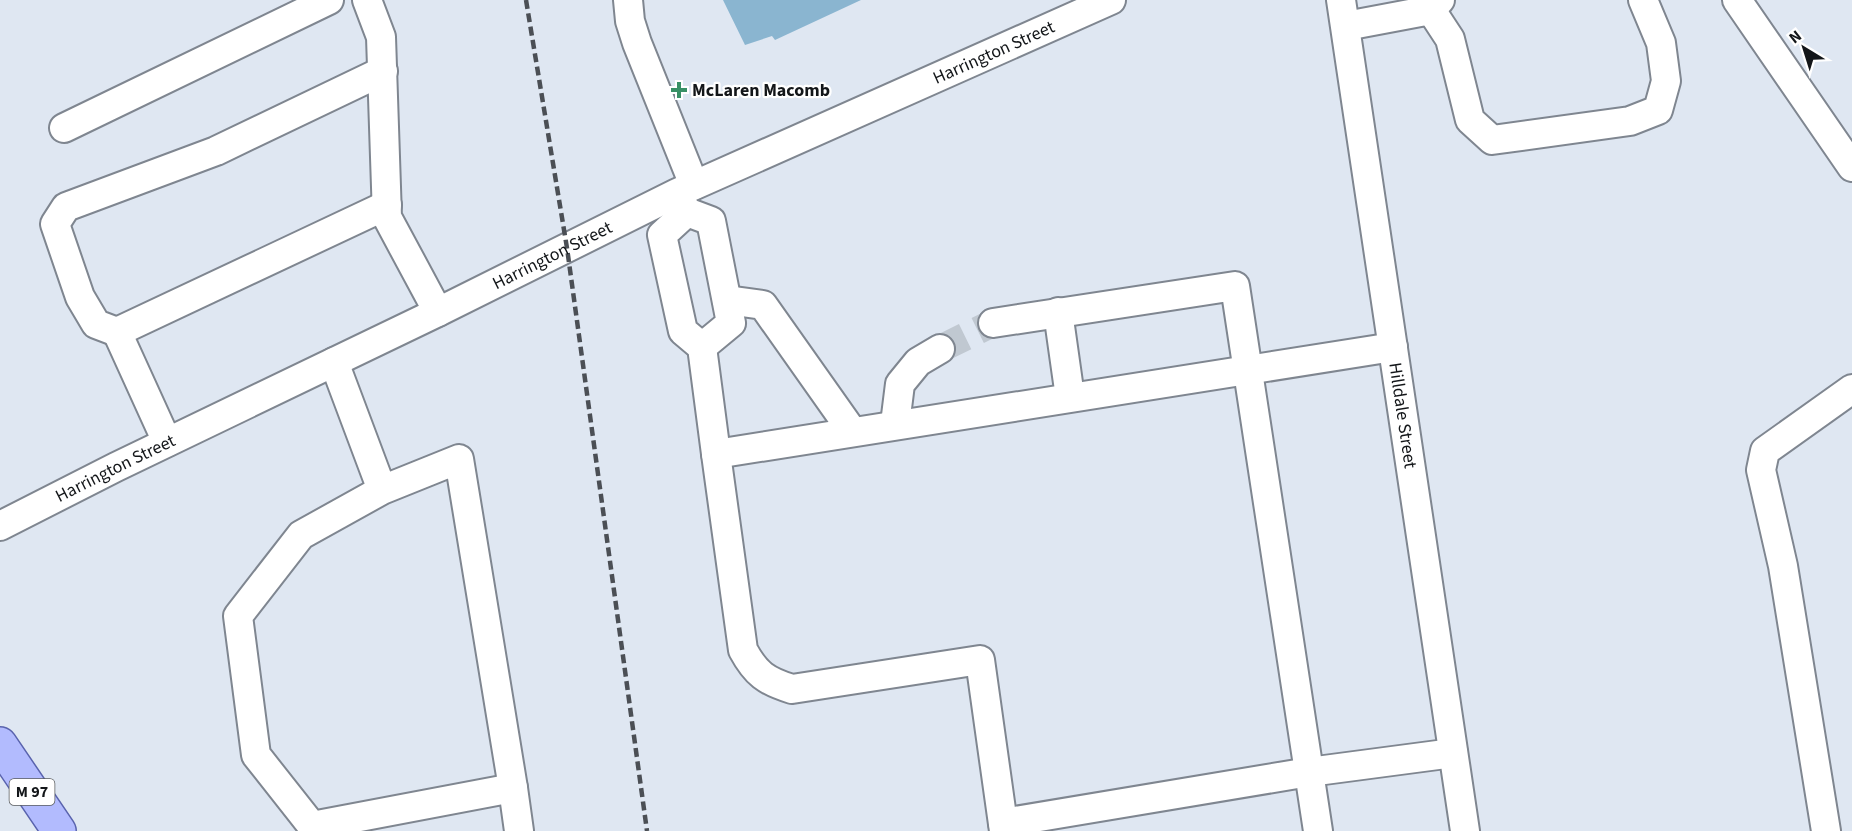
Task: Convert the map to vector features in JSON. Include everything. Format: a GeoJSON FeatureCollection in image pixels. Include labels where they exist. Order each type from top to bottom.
{"type":"FeatureCollection","features":[{"type":"Feature","properties":{"kind":"main road","name":"M 97"},"geometry":{"type":"LineString","coordinates":[[0,744],[59,831]]}},
{"type":"Feature","properties":{"kind":"street"},"geometry":{"type":"LineString","coordinates":[[64,128],[329,0]]}},
{"type":"Feature","properties":{"kind":"street"},"geometry":{"type":"LineString","coordinates":[[367,0],[381,37],[387,217],[438,312]]}},
{"type":"Feature","properties":{"kind":"street"},"geometry":{"type":"LineString","coordinates":[[628,0],[630,21],[636,43],[686,197],[711,221],[731,323],[702,347]]}},
{"type":"Feature","properties":{"kind":"street","name":"Harrington Street"},"geometry":{"type":"LineString","coordinates":[[0,526],[166,442],[438,312],[1111,0]]}},
{"type":"Feature","properties":{"kind":"street"},"geometry":{"type":"LineString","coordinates":[[1343,13],[1436,5],[1450,39],[1470,120],[1492,140],[1630,121],[1658,110],[1666,81],[1661,43],[1643,0]]}},
{"type":"Feature","properties":{"kind":"street"},"geometry":{"type":"LineString","coordinates":[[1737,0],[1852,167]]}},
{"type":"Feature","properties":{"kind":"street","name":"Hilldale Street"},"geometry":{"type":"LineString","coordinates":[[1343,13],[1465,831]]}},
{"type":"Feature","properties":{"kind":"street"},"geometry":{"type":"LineString","coordinates":[[166,442],[117,332],[96,324],[80,297],[55,224],[66,207],[216,151],[382,71]]}},
{"type":"Feature","properties":{"kind":"street"},"geometry":{"type":"LineString","coordinates":[[686,197],[662,236],[683,331],[702,347],[743,650],[752,666],[769,682],[792,689],[980,660],[1004,827],[1309,772],[1453,753]]}},
{"type":"Feature","properties":{"kind":"street"},"geometry":{"type":"LineString","coordinates":[[117,332],[387,205]]}},
{"type":"Feature","properties":{"kind":"street"},"geometry":{"type":"LineString","coordinates":[[993,323],[1235,286],[1318,831]]}},
{"type":"Feature","properties":{"kind":"street"},"geometry":{"type":"LineString","coordinates":[[727,300],[763,304],[852,431]]}},
{"type":"Feature","properties":{"kind":"street"},"geometry":{"type":"LineString","coordinates":[[1058,312],[1070,397]]}},
{"type":"Feature","properties":{"kind":"street"},"geometry":{"type":"LineString","coordinates":[[716,454],[1393,347]]}},
{"type":"Feature","properties":{"kind":"street"},"geometry":{"type":"LineString","coordinates":[[895,424],[900,384],[918,362],[940,349]]}},
{"type":"Feature","properties":{"kind":"street"},"geometry":{"type":"LineString","coordinates":[[334,362],[382,490]]}},
{"type":"Feature","properties":{"kind":"street"},"geometry":{"type":"LineString","coordinates":[[1826,831],[1783,566],[1761,470],[1765,451],[1852,389]]}},
{"type":"Feature","properties":{"kind":"street"},"geometry":{"type":"LineString","coordinates":[[513,788],[312,826],[256,754],[238,616],[301,535],[382,490],[459,459],[513,788],[519,831]]}},
{"type":"Feature","properties":{"kind":"building"},"geometry":{"type":"Polygon","coordinates":[[[723,0],[861,0],[775,40],[772,36],[745,45],[723,0]]]}},
{"type":"Feature","properties":{"kind":"tunnel"},"geometry":{"type":"LineString","coordinates":[[940,349],[993,323]]}},
{"type":"Feature","properties":{"kind":"railway"},"geometry":{"type":"LineString","coordinates":[[526,0],[567,248],[647,831]]}},
{"type":"Feature","properties":{"kind":"place","name":"McLaren Macomb"},"geometry":{"type":"Point","coordinates":[679,90]}}]}
